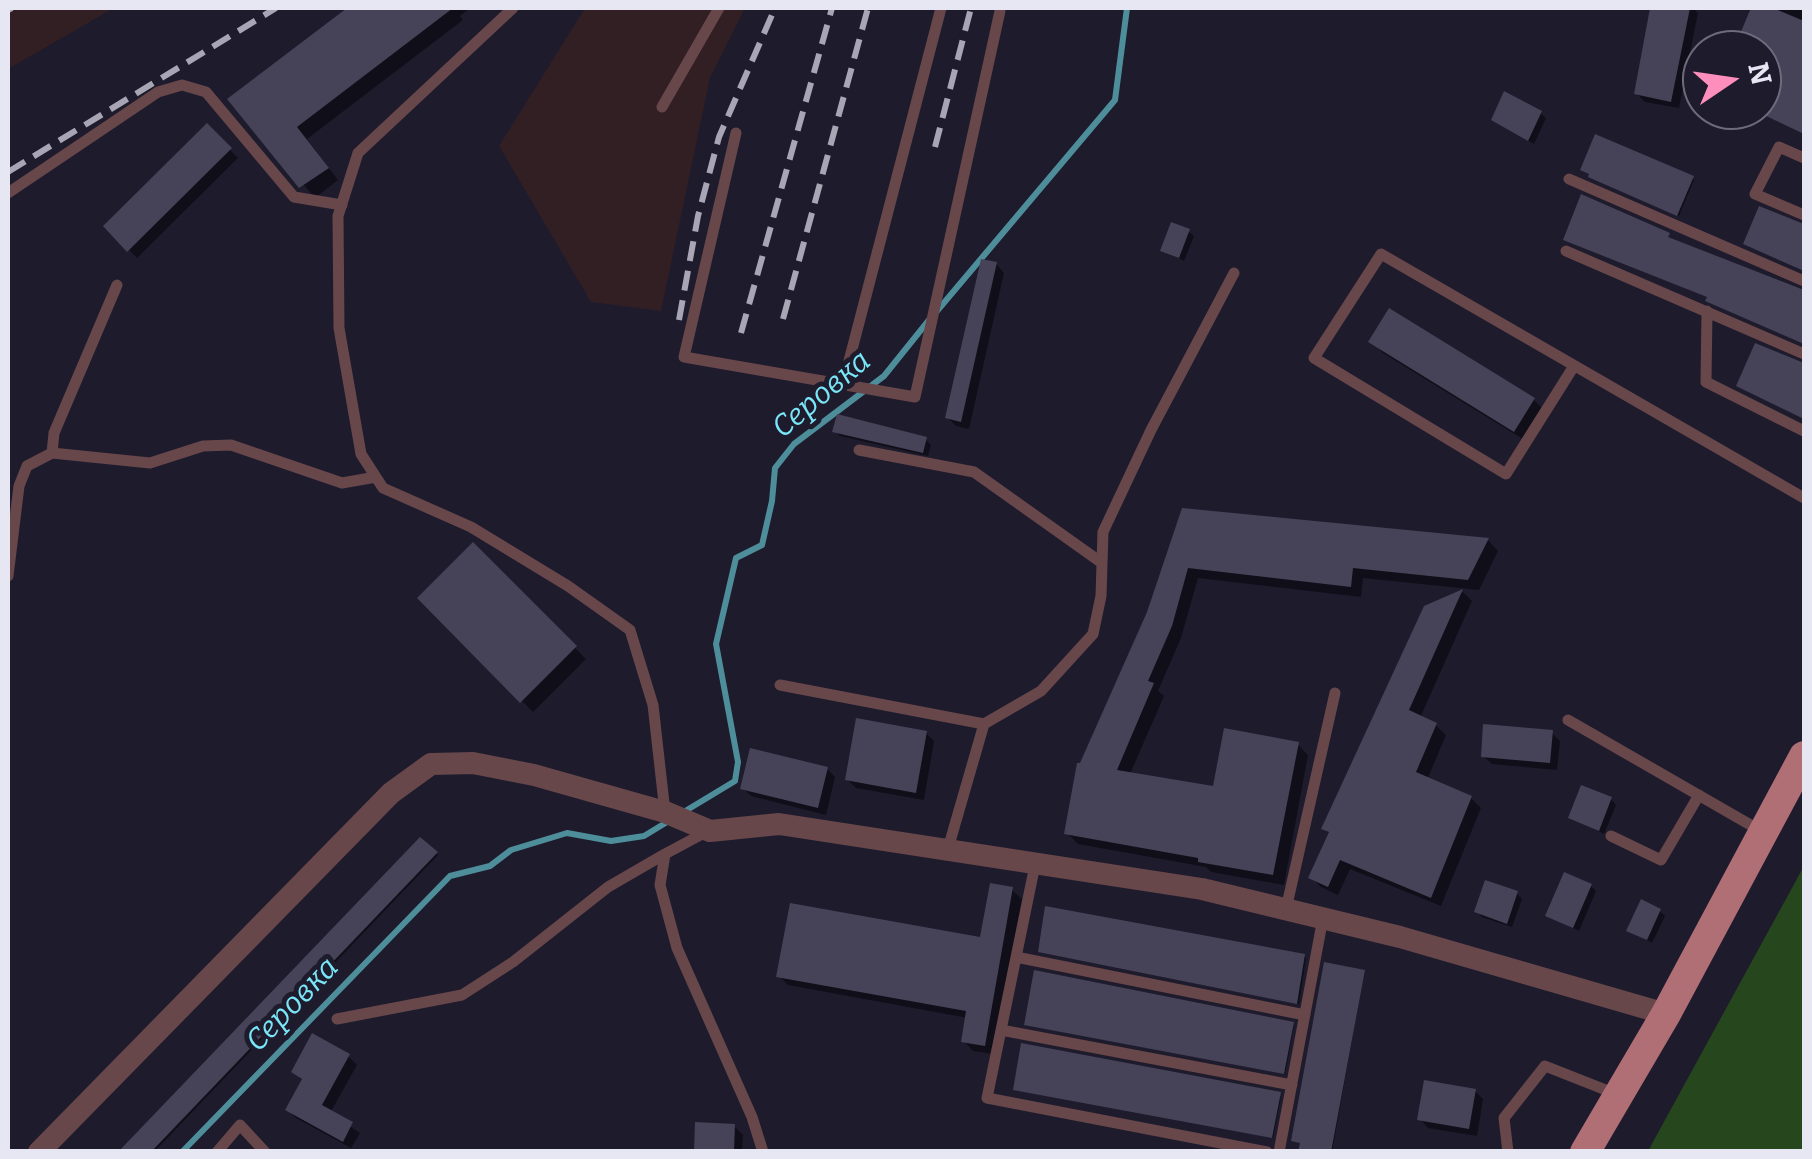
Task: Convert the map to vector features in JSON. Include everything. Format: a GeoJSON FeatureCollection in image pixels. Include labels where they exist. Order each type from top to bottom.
{"type":"FeatureCollection","features":[{"type":"Feature","properties":{"kind":"main road"},"geometry":{"type":"LineString","coordinates":[[1585,1152],[1666,1014],[1804,756]]}},
{"type":"Feature","properties":{"kind":"street"},"geometry":{"type":"LineString","coordinates":[[39,1152],[390,793],[431,764],[473,763],[534,775],[666,812],[710,830],[779,824],[1202,889],[1400,936],[1666,1014]]}},
{"type":"Feature","properties":{"kind":"lane"},"geometry":{"type":"LineString","coordinates":[[512,8],[358,153],[338,216],[339,328],[361,454],[383,488],[471,527],[568,586],[630,630],[653,705],[666,812]]}},
{"type":"Feature","properties":{"kind":"lane"},"geometry":{"type":"LineString","coordinates":[[662,107],[719,8]]}},
{"type":"Feature","properties":{"kind":"lane"},"geometry":{"type":"LineString","coordinates":[[843,384],[941,8]]}},
{"type":"Feature","properties":{"kind":"lane"},"geometry":{"type":"LineString","coordinates":[[736,132],[684,357],[915,398],[1000,11]]}},
{"type":"Feature","properties":{"kind":"lane"},"geometry":{"type":"LineString","coordinates":[[8,193],[158,92],[182,85],[206,92],[294,197],[342,206]]}},
{"type":"Feature","properties":{"kind":"lane"},"geometry":{"type":"LineString","coordinates":[[1804,158],[1780,147],[1755,194],[1804,216]]}},
{"type":"Feature","properties":{"kind":"lane"},"geometry":{"type":"LineString","coordinates":[[1569,179],[1804,281]]}},
{"type":"Feature","properties":{"kind":"lane"},"geometry":{"type":"LineString","coordinates":[[1566,251],[1804,354]]}},
{"type":"Feature","properties":{"kind":"lane"},"geometry":{"type":"LineString","coordinates":[[1574,366],[1506,474],[1314,358],[1381,254],[1804,498]]}},
{"type":"Feature","properties":{"kind":"lane"},"geometry":{"type":"LineString","coordinates":[[780,686],[984,724],[1041,691],[1093,634],[1101,596],[1103,532],[1151,430],[1234,273]]}},
{"type":"Feature","properties":{"kind":"lane"},"geometry":{"type":"LineString","coordinates":[[52,454],[54,433],[118,285]]}},
{"type":"Feature","properties":{"kind":"lane"},"geometry":{"type":"LineString","coordinates":[[1707,312],[1706,382],[1804,431]]}},
{"type":"Feature","properties":{"kind":"lane"},"geometry":{"type":"LineString","coordinates":[[8,576],[19,486],[27,466],[52,454],[150,463],[203,446],[231,445],[342,483],[376,477]]}},
{"type":"Feature","properties":{"kind":"lane"},"geometry":{"type":"LineString","coordinates":[[859,450],[974,472],[1102,562]]}},
{"type":"Feature","properties":{"kind":"lane"},"geometry":{"type":"LineString","coordinates":[[1286,909],[1335,693]]}},
{"type":"Feature","properties":{"kind":"lane"},"geometry":{"type":"LineString","coordinates":[[1568,720],[1764,834]]}},
{"type":"Feature","properties":{"kind":"lane"},"geometry":{"type":"LineString","coordinates":[[946,852],[984,724]]}},
{"type":"Feature","properties":{"kind":"lane"},"geometry":{"type":"LineString","coordinates":[[1611,836],[1661,860],[1698,795]]}},
{"type":"Feature","properties":{"kind":"lane"},"geometry":{"type":"LineString","coordinates":[[337,1018],[462,995],[513,962],[608,887],[710,830]]}},
{"type":"Feature","properties":{"kind":"lane"},"geometry":{"type":"LineString","coordinates":[[665,854],[660,886],[676,948],[752,1118],[763,1152]]}},
{"type":"Feature","properties":{"kind":"lane"},"geometry":{"type":"LineString","coordinates":[[1035,865],[987,1098],[1267,1152]]}},
{"type":"Feature","properties":{"kind":"lane"},"geometry":{"type":"LineString","coordinates":[[1279,1152],[1323,918]]}},
{"type":"Feature","properties":{"kind":"lane"},"geometry":{"type":"LineString","coordinates":[[1016,957],[1305,1014]]}},
{"type":"Feature","properties":{"kind":"lane"},"geometry":{"type":"LineString","coordinates":[[1002,1030],[1292,1085]]}},
{"type":"Feature","properties":{"kind":"lane"},"geometry":{"type":"LineString","coordinates":[[1508,1152],[1504,1118],[1545,1066],[1620,1096]]}},
{"type":"Feature","properties":{"kind":"lane"},"geometry":{"type":"LineString","coordinates":[[218,1152],[240,1125],[265,1152]]}},
{"type":"Feature","properties":{"kind":"shaded area"},"geometry":{"type":"Polygon","coordinates":[[[8,8],[114,8],[8,69],[8,8]]]}},
{"type":"Feature","properties":{"kind":"shaded area"},"geometry":{"type":"Polygon","coordinates":[[[585,8],[745,8],[710,78],[661,311],[591,302],[499,146],[585,8]]]}},
{"type":"Feature","properties":{"kind":"green space"},"geometry":{"type":"Polygon","coordinates":[[[1804,866],[1804,1151],[1648,1151],[1804,866]]]}},
{"type":"Feature","properties":{"kind":"building"},"geometry":{"type":"Polygon","coordinates":[[[347,8],[453,8],[297,127],[329,168],[299,188],[227,99],[347,8]]]}},
{"type":"Feature","properties":{"kind":"building"},"geometry":{"type":"Polygon","coordinates":[[[1650,8],[1690,8],[1686,30],[1682,30],[1671,102],[1634,94],[1650,8]]]}},
{"type":"Feature","properties":{"kind":"building"},"geometry":{"type":"Polygon","coordinates":[[[1751,8],[1773,8],[1804,21],[1804,134],[1782,124],[1782,30],[1742,30],[1751,8]]]}},
{"type":"Feature","properties":{"kind":"building"},"geometry":{"type":"Polygon","coordinates":[[[1504,91],[1542,111],[1528,141],[1491,120],[1504,91]]]}},
{"type":"Feature","properties":{"kind":"building"},"geometry":{"type":"Polygon","coordinates":[[[207,123],[232,148],[127,252],[103,226],[207,123]]]}},
{"type":"Feature","properties":{"kind":"building"},"geometry":{"type":"Polygon","coordinates":[[[1595,134],[1694,176],[1677,216],[1580,170],[1595,134]]]}},
{"type":"Feature","properties":{"kind":"building"},"geometry":{"type":"Polygon","coordinates":[[[1581,194],[1670,233],[1668,237],[1804,290],[1804,344],[1705,301],[1707,297],[1563,240],[1581,194]]]}},
{"type":"Feature","properties":{"kind":"building"},"geometry":{"type":"Polygon","coordinates":[[[1759,206],[1804,224],[1804,271],[1743,244],[1759,206]]]}},
{"type":"Feature","properties":{"kind":"building"},"geometry":{"type":"Polygon","coordinates":[[[1171,222],[1190,229],[1179,258],[1160,251],[1171,222]]]}},
{"type":"Feature","properties":{"kind":"building"},"geometry":{"type":"Polygon","coordinates":[[[981,259],[997,262],[961,422],[945,418],[981,259]]]}},
{"type":"Feature","properties":{"kind":"building"},"geometry":{"type":"Polygon","coordinates":[[[1389,308],[1535,398],[1514,432],[1368,342],[1389,308]]]}},
{"type":"Feature","properties":{"kind":"building"},"geometry":{"type":"Polygon","coordinates":[[[1755,343],[1804,363],[1804,419],[1736,386],[1755,343]]]}},
{"type":"Feature","properties":{"kind":"building"},"geometry":{"type":"Polygon","coordinates":[[[837,414],[927,437],[923,453],[832,432],[837,414]]]}},
{"type":"Feature","properties":{"kind":"building"},"geometry":{"type":"Polygon","coordinates":[[[1182,508],[1489,538],[1468,580],[1353,568],[1351,587],[1188,568],[1172,626],[1148,681],[1154,683],[1117,770],[1213,786],[1224,728],[1299,742],[1273,875],[1064,834],[1077,763],[1147,612],[1182,508]]]}},
{"type":"Feature","properties":{"kind":"building"},"geometry":{"type":"Polygon","coordinates":[[[473,542],[577,646],[520,703],[417,598],[473,542]]]}},
{"type":"Feature","properties":{"kind":"building"},"geometry":{"type":"Polygon","coordinates":[[[1463,589],[1409,710],[1437,723],[1416,772],[1472,796],[1431,898],[1340,860],[1328,887],[1308,878],[1329,832],[1321,829],[1424,606],[1463,589]]]}},
{"type":"Feature","properties":{"kind":"building"},"geometry":{"type":"Polygon","coordinates":[[[856,718],[927,731],[916,793],[845,780],[856,718]]]}},
{"type":"Feature","properties":{"kind":"building"},"geometry":{"type":"Polygon","coordinates":[[[1483,724],[1553,730],[1550,763],[1481,757],[1483,724]]]}},
{"type":"Feature","properties":{"kind":"building"},"geometry":{"type":"Polygon","coordinates":[[[750,748],[828,767],[818,808],[740,789],[750,748]]]}},
{"type":"Feature","properties":{"kind":"building"},"geometry":{"type":"Polygon","coordinates":[[[1581,785],[1612,797],[1599,831],[1568,818],[1581,785]]]}},
{"type":"Feature","properties":{"kind":"building"},"geometry":{"type":"Polygon","coordinates":[[[420,837],[438,852],[151,1152],[118,1152],[420,837]]]}},
{"type":"Feature","properties":{"kind":"building"},"geometry":{"type":"Polygon","coordinates":[[[1564,872],[1592,884],[1573,928],[1545,916],[1564,872]]]}},
{"type":"Feature","properties":{"kind":"building"},"geometry":{"type":"Polygon","coordinates":[[[1485,880],[1518,891],[1507,924],[1474,912],[1485,880]]]}},
{"type":"Feature","properties":{"kind":"building"},"geometry":{"type":"Polygon","coordinates":[[[990,883],[1013,887],[985,1046],[961,1042],[966,1011],[776,977],[790,903],[980,937],[990,883]]]}},
{"type":"Feature","properties":{"kind":"building"},"geometry":{"type":"Polygon","coordinates":[[[1641,899],[1661,909],[1647,940],[1626,931],[1641,899]]]}},
{"type":"Feature","properties":{"kind":"building"},"geometry":{"type":"Polygon","coordinates":[[[1045,906],[1305,954],[1297,1004],[1038,952],[1045,906]]]}},
{"type":"Feature","properties":{"kind":"building"},"geometry":{"type":"Polygon","coordinates":[[[1324,962],[1365,970],[1331,1152],[1298,1152],[1300,1143],[1291,1141],[1324,962]]]}},
{"type":"Feature","properties":{"kind":"building"},"geometry":{"type":"Polygon","coordinates":[[[1034,970],[1294,1022],[1284,1074],[1024,1025],[1034,970]]]}},
{"type":"Feature","properties":{"kind":"building"},"geometry":{"type":"Polygon","coordinates":[[[312,1033],[350,1054],[322,1105],[353,1122],[343,1142],[285,1110],[302,1079],[291,1072],[312,1033]]]}},
{"type":"Feature","properties":{"kind":"building"},"geometry":{"type":"Polygon","coordinates":[[[1021,1043],[1281,1092],[1272,1138],[1013,1090],[1021,1043]]]}},
{"type":"Feature","properties":{"kind":"building"},"geometry":{"type":"Polygon","coordinates":[[[1424,1080],[1476,1089],[1469,1129],[1417,1120],[1424,1080]]]}},
{"type":"Feature","properties":{"kind":"building"},"geometry":{"type":"Polygon","coordinates":[[[695,1122],[735,1124],[734,1152],[694,1152],[695,1122]]]}},
{"type":"Feature","properties":{"kind":"waterway","name":"Серовка"},"geometry":{"type":"LineString","coordinates":[[937,311],[1115,100],[1127,8]]}},
{"type":"Feature","properties":{"kind":"waterway","name":"Серовка"},"geometry":{"type":"LineString","coordinates":[[682,813],[735,781],[738,762],[716,644],[736,558],[762,545],[775,468],[794,444],[884,376],[929,320]]}},
{"type":"Feature","properties":{"kind":"waterway","name":"Серовка"},"geometry":{"type":"LineString","coordinates":[[182,1152],[450,876],[490,866],[511,850],[567,833],[611,841],[644,836],[672,819]]}},
{"type":"Feature","properties":{"kind":"railway"},"geometry":{"type":"LineString","coordinates":[[8,10],[12,8]]}},
{"type":"Feature","properties":{"kind":"railway"},"geometry":{"type":"LineString","coordinates":[[8,172],[276,8]]}},
{"type":"Feature","properties":{"kind":"railway"},"geometry":{"type":"LineString","coordinates":[[679,320],[698,216],[719,137],[775,8]]}},
{"type":"Feature","properties":{"kind":"railway"},"geometry":{"type":"LineString","coordinates":[[741,333],[832,8]]}},
{"type":"Feature","properties":{"kind":"railway"},"geometry":{"type":"LineString","coordinates":[[783,319],[868,8]]}},
{"type":"Feature","properties":{"kind":"railway"},"geometry":{"type":"LineString","coordinates":[[935,147],[971,8]]}}]}
